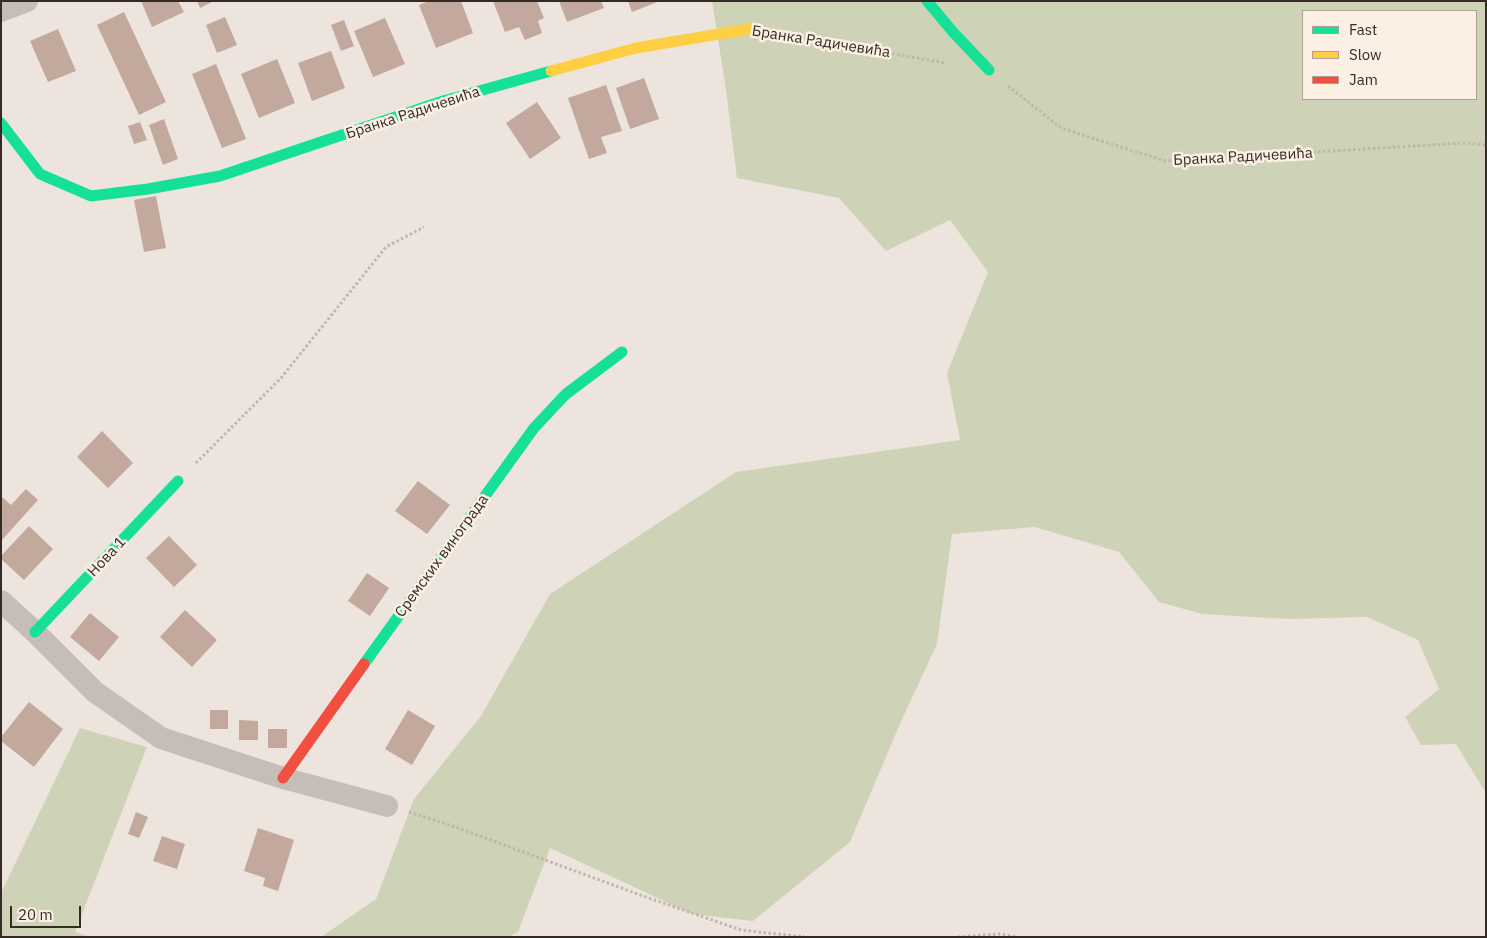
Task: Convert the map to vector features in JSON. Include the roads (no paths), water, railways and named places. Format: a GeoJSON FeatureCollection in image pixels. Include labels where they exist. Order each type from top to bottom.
{"type":"FeatureCollection","features":[{"type":"Feature","properties":{"kind":"street"},"geometry":{"type":"LineString","coordinates":[[1,11],[26,1]]}},
{"type":"Feature","properties":{"kind":"street"},"geometry":{"type":"LineString","coordinates":[[927,1],[989,70]]}},
{"type":"Feature","properties":{"kind":"street","name":"Бранка Радичевића"},"geometry":{"type":"LineString","coordinates":[[1,123],[40,174],[90,196],[148,189],[220,176],[443,101],[636,48],[749,29]]}},
{"type":"Feature","properties":{"kind":"street","name":"Сремских винограда"},"geometry":{"type":"LineString","coordinates":[[283,778],[534,428],[566,394],[622,352]]}},
{"type":"Feature","properties":{"kind":"street","name":"Нова 1"},"geometry":{"type":"LineString","coordinates":[[35,632],[178,481]]}},
{"type":"Feature","properties":{"kind":"street"},"geometry":{"type":"LineString","coordinates":[[1,601],[95,692],[161,738],[283,778],[387,806]]}}]}
